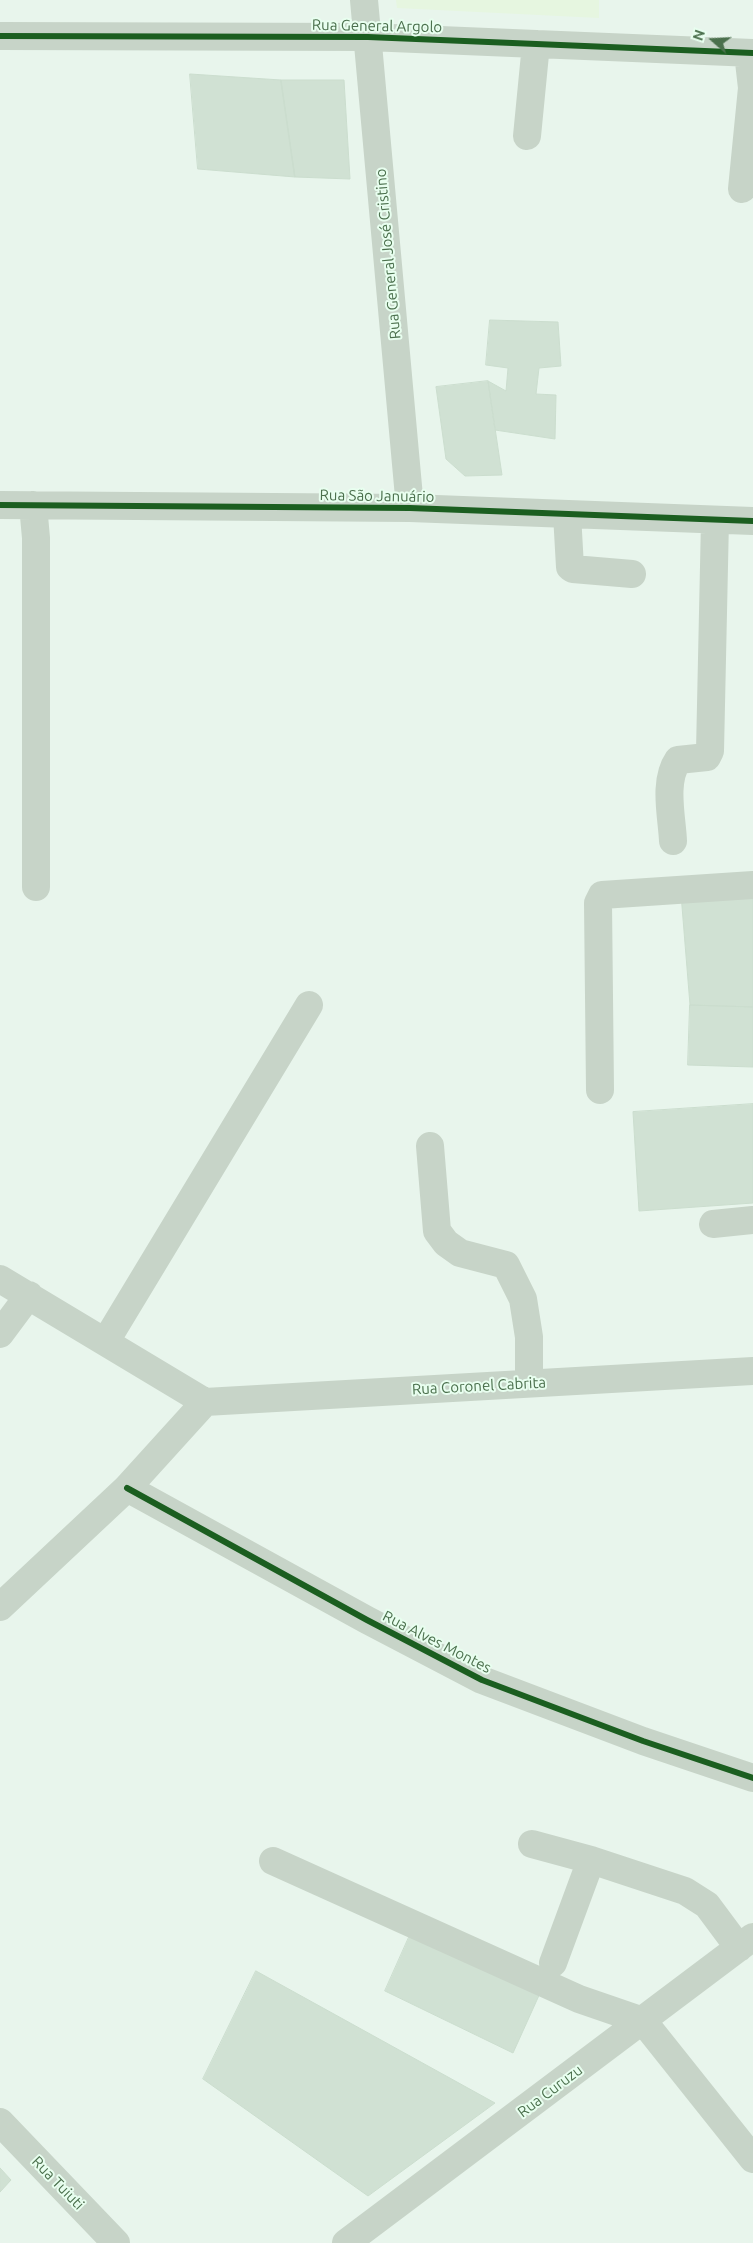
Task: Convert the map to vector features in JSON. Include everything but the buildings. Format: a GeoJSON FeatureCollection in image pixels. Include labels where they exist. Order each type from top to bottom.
{"type":"FeatureCollection","features":[{"type":"Feature","properties":{"kind":"street","name":"Rua General José Cristino"},"geometry":{"type":"LineString","coordinates":[[364,0],[410,508]]}},
{"type":"Feature","properties":{"kind":"street","name":"Rua General Argolo"},"geometry":{"type":"LineString","coordinates":[[0,36],[368,37],[751,53]]}},
{"type":"Feature","properties":{"kind":"street"},"geometry":{"type":"LineString","coordinates":[[527,136],[536,44]]}},
{"type":"Feature","properties":{"kind":"street"},"geometry":{"type":"LineString","coordinates":[[742,189],[752,88],[751,53]]}},
{"type":"Feature","properties":{"kind":"street","name":"Rua São Januário"},"geometry":{"type":"LineString","coordinates":[[0,505],[410,508],[753,521]]}},
{"type":"Feature","properties":{"kind":"street"},"geometry":{"type":"LineString","coordinates":[[33,505],[36,538],[36,887]]}},
{"type":"Feature","properties":{"kind":"street"},"geometry":{"type":"LineString","coordinates":[[568,514],[570,566],[573,569],[632,574]]}},
{"type":"Feature","properties":{"kind":"street"},"geometry":{"type":"LineString","coordinates":[[673,841],[670,781],[675,765],[678,760],[707,757],[710,751],[715,520]]}},
{"type":"Feature","properties":{"kind":"street"},"geometry":{"type":"LineString","coordinates":[[600,1090],[598,903],[602,895],[753,885]]}},
{"type":"Feature","properties":{"kind":"street"},"geometry":{"type":"LineString","coordinates":[[106,1341],[309,1005]]}},
{"type":"Feature","properties":{"kind":"street"},"geometry":{"type":"LineString","coordinates":[[430,1146],[437,1231],[446,1243],[460,1253],[506,1265],[523,1299],[529,1337],[530,1384]]}},
{"type":"Feature","properties":{"kind":"street"},"geometry":{"type":"LineString","coordinates":[[713,1224],[753,1220]]}},
{"type":"Feature","properties":{"kind":"street"},"geometry":{"type":"LineString","coordinates":[[0,1279],[205,1402],[127,1488],[0,1607]]}},
{"type":"Feature","properties":{"kind":"street"},"geometry":{"type":"LineString","coordinates":[[0,1334],[29,1295]]}},
{"type":"Feature","properties":{"kind":"street","name":"Rua Coronel Cabrita"},"geometry":{"type":"LineString","coordinates":[[205,1402],[753,1371]]}},
{"type":"Feature","properties":{"kind":"street","name":"Rua Alves Montes"},"geometry":{"type":"LineString","coordinates":[[127,1488],[367,1620],[482,1680],[643,1741],[753,1778]]}},
{"type":"Feature","properties":{"kind":"street"},"geometry":{"type":"LineString","coordinates":[[532,1844],[591,1860],[685,1891],[707,1905],[746,1943]]}},
{"type":"Feature","properties":{"kind":"street"},"geometry":{"type":"LineString","coordinates":[[553,1963],[591,1860]]}},
{"type":"Feature","properties":{"kind":"street"},"geometry":{"type":"LineString","coordinates":[[273,1862],[579,1999],[643,2021],[753,2159]]}},
{"type":"Feature","properties":{"kind":"street","name":"Rua Curuzu"},"geometry":{"type":"LineString","coordinates":[[346,2243],[746,1943]]}},
{"type":"Feature","properties":{"kind":"street","name":"Rua Tuiuti"},"geometry":{"type":"LineString","coordinates":[[0,2122],[116,2243]]}},
{"type":"Feature","properties":{"kind":"shaded area"},"geometry":{"type":"Polygon","coordinates":[[[396,0],[599,0],[599,18],[397,8],[396,0]]]}},
{"type":"Feature","properties":{"kind":"cycle path"},"geometry":{"type":"LineString","coordinates":[[0,36],[368,37],[753,53]]}},
{"type":"Feature","properties":{"kind":"cycle path"},"geometry":{"type":"LineString","coordinates":[[0,505],[410,508],[753,521]]}},
{"type":"Feature","properties":{"kind":"cycle path"},"geometry":{"type":"LineString","coordinates":[[127,1488],[367,1620],[482,1680],[643,1741],[753,1778]]}}]}
